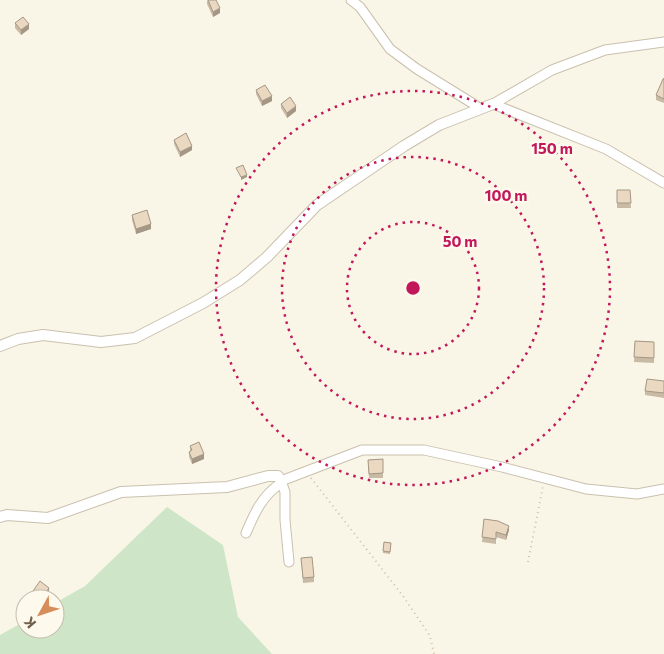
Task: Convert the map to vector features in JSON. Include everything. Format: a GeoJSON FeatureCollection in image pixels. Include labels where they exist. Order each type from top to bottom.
{"type":"FeatureCollection","features":[{"type":"Feature","properties":{"kind":"street"},"geometry":{"type":"LineString","coordinates":[[351,0],[360,6],[390,49],[417,69],[480,109]]}},
{"type":"Feature","properties":{"kind":"street"},"geometry":{"type":"LineString","coordinates":[[0,346],[18,339],[43,335],[101,342],[135,338],[144,334],[240,280],[267,257],[317,205],[404,146],[439,125],[494,104],[552,70],[604,50],[664,42]]}},
{"type":"Feature","properties":{"kind":"street"},"geometry":{"type":"LineString","coordinates":[[494,104],[606,149],[664,183]]}},
{"type":"Feature","properties":{"kind":"street"},"geometry":{"type":"LineString","coordinates":[[246,533],[257,507],[281,482],[362,450],[424,450],[586,489],[637,494],[664,489]]}},
{"type":"Feature","properties":{"kind":"street"},"geometry":{"type":"LineString","coordinates":[[0,517],[7,515],[48,518],[121,492],[227,487],[268,476],[278,476],[285,492],[285,520],[289,562]]}},
{"type":"Feature","properties":{"kind":"path"},"geometry":{"type":"LineString","coordinates":[[307,472],[403,596],[430,636],[434,654]]}},
{"type":"Feature","properties":{"kind":"path"},"geometry":{"type":"LineString","coordinates":[[528,562],[545,478]]}},
{"type":"Feature","properties":{"kind":"green space"},"geometry":{"type":"Polygon","coordinates":[[[167,507],[223,545],[238,617],[272,654],[0,654],[0,635],[15,627],[15,639],[65,639],[65,597],[85,586],[167,507]]]}},
{"type":"Feature","properties":{"kind":"building"},"geometry":{"type":"Polygon","coordinates":[[[208,0],[216,0],[220,8],[213,12],[208,0]]]}},
{"type":"Feature","properties":{"kind":"building"},"geometry":{"type":"Polygon","coordinates":[[[23,17],[29,24],[21,30],[15,23],[23,17]]]}},
{"type":"Feature","properties":{"kind":"building"},"geometry":{"type":"Polygon","coordinates":[[[664,78],[664,99],[656,95],[664,78]]]}},
{"type":"Feature","properties":{"kind":"building"},"geometry":{"type":"Polygon","coordinates":[[[265,85],[272,96],[262,101],[256,90],[265,85]]]}},
{"type":"Feature","properties":{"kind":"building"},"geometry":{"type":"Polygon","coordinates":[[[290,97],[296,106],[287,113],[281,104],[290,97]]]}},
{"type":"Feature","properties":{"kind":"building"},"geometry":{"type":"Polygon","coordinates":[[[186,133],[192,146],[180,152],[174,140],[186,133]]]}},
{"type":"Feature","properties":{"kind":"building"},"geometry":{"type":"Polygon","coordinates":[[[243,165],[247,175],[241,177],[236,168],[243,165]]]}},
{"type":"Feature","properties":{"kind":"building"},"geometry":{"type":"Polygon","coordinates":[[[617,190],[630,190],[631,203],[617,203],[617,190]]]}},
{"type":"Feature","properties":{"kind":"building"},"geometry":{"type":"Polygon","coordinates":[[[147,210],[151,224],[136,229],[132,215],[147,210]]]}},
{"type":"Feature","properties":{"kind":"building"},"geometry":{"type":"Polygon","coordinates":[[[635,341],[654,342],[654,358],[634,357],[635,341]]]}},
{"type":"Feature","properties":{"kind":"building"},"geometry":{"type":"Polygon","coordinates":[[[647,379],[664,381],[664,393],[645,391],[647,379]]]}},
{"type":"Feature","properties":{"kind":"building"},"geometry":{"type":"Polygon","coordinates":[[[199,442],[204,454],[192,459],[189,452],[192,450],[190,446],[199,442]]]}},
{"type":"Feature","properties":{"kind":"building"},"geometry":{"type":"Polygon","coordinates":[[[383,459],[383,473],[369,474],[368,460],[383,459]]]}},
{"type":"Feature","properties":{"kind":"building"},"geometry":{"type":"Polygon","coordinates":[[[484,519],[498,521],[509,526],[506,535],[496,532],[496,539],[482,537],[484,519]]]}},
{"type":"Feature","properties":{"kind":"building"},"geometry":{"type":"Polygon","coordinates":[[[384,542],[391,543],[390,552],[383,551],[384,542]]]}},
{"type":"Feature","properties":{"kind":"building"},"geometry":{"type":"Polygon","coordinates":[[[312,557],[314,577],[303,578],[301,558],[312,557]]]}},
{"type":"Feature","properties":{"kind":"building"},"geometry":{"type":"Polygon","coordinates":[[[40,581],[49,588],[48,589],[34,589],[40,581]]]}}]}
